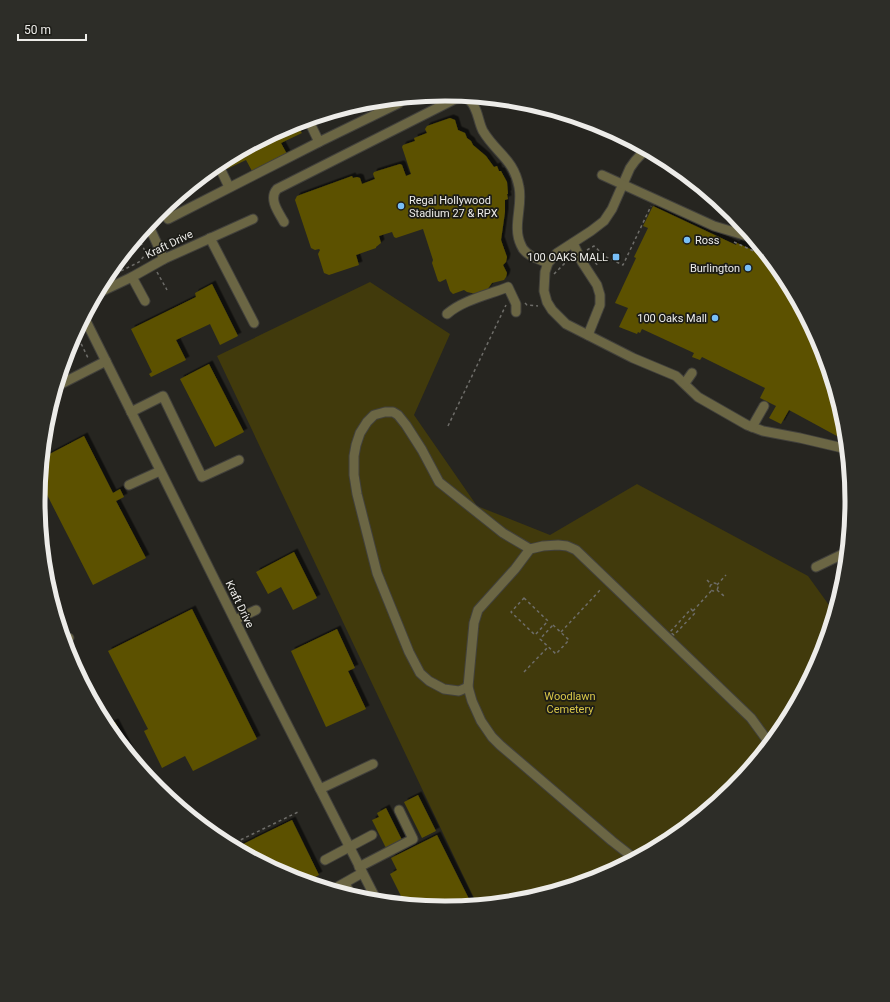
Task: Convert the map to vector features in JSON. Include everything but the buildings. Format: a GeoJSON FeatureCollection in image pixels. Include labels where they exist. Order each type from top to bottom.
{"type":"FeatureCollection","features":[{"type":"Feature","properties":{"kind":"street"},"geometry":{"type":"LineString","coordinates":[[284,222],[274,204],[274,195],[277,189],[450,101]]}},
{"type":"Feature","properties":{"kind":"street"},"geometry":{"type":"LineString","coordinates":[[471,102],[484,132],[513,169],[520,192],[517,232],[520,244],[525,252],[548,263]]}},
{"type":"Feature","properties":{"kind":"street"},"geometry":{"type":"LineString","coordinates":[[166,214],[168,218],[229,188],[319,142],[380,107]]}},
{"type":"Feature","properties":{"kind":"street"},"geometry":{"type":"LineString","coordinates":[[310,124],[319,142]]}},
{"type":"Feature","properties":{"kind":"street"},"geometry":{"type":"LineString","coordinates":[[642,153],[635,161],[622,184],[612,209],[604,221],[557,253],[548,263],[545,272],[544,284],[548,303],[555,314],[562,321],[588,335],[633,358],[676,376],[698,397],[752,427],[763,431],[842,448]]}},
{"type":"Feature","properties":{"kind":"street"},"geometry":{"type":"LineString","coordinates":[[221,170],[229,188]]}},
{"type":"Feature","properties":{"kind":"street"},"geometry":{"type":"LineString","coordinates":[[602,175],[714,226],[744,235]]}},
{"type":"Feature","properties":{"kind":"street","name":"Kraft Drive"},"geometry":{"type":"LineString","coordinates":[[106,289],[164,259],[253,219]]}},
{"type":"Feature","properties":{"kind":"street"},"geometry":{"type":"LineString","coordinates":[[151,230],[164,259]]}},
{"type":"Feature","properties":{"kind":"street"},"geometry":{"type":"LineString","coordinates":[[210,238],[254,323]]}},
{"type":"Feature","properties":{"kind":"street"},"geometry":{"type":"LineString","coordinates":[[573,243],[600,295],[600,305],[588,335]]}},
{"type":"Feature","properties":{"kind":"street"},"geometry":{"type":"LineString","coordinates":[[132,277],[145,301]]}},
{"type":"Feature","properties":{"kind":"street"},"geometry":{"type":"LineString","coordinates":[[447,314],[463,304],[508,287],[511,301],[517,308],[516,312]]}},
{"type":"Feature","properties":{"kind":"street","name":"Kraft Drive"},"geometry":{"type":"LineString","coordinates":[[87,323],[234,620],[373,894]]}},
{"type":"Feature","properties":{"kind":"street"},"geometry":{"type":"LineString","coordinates":[[63,383],[106,361]]}},
{"type":"Feature","properties":{"kind":"street"},"geometry":{"type":"LineString","coordinates":[[684,383],[692,373]]}},
{"type":"Feature","properties":{"kind":"street"},"geometry":{"type":"LineString","coordinates":[[131,412],[162,396],[202,477],[239,460]]}},
{"type":"Feature","properties":{"kind":"street"},"geometry":{"type":"LineString","coordinates":[[752,427],[764,406]]}},
{"type":"Feature","properties":{"kind":"street"},"geometry":{"type":"LineString","coordinates":[[468,688],[459,691],[444,689],[429,682],[420,673],[409,652],[377,573],[358,500],[354,475],[355,450],[360,433],[367,422],[374,416],[385,412],[393,412],[398,415],[422,450],[439,482],[503,533],[530,549]]}},
{"type":"Feature","properties":{"kind":"street"},"geometry":{"type":"LineString","coordinates":[[129,485],[160,471]]}},
{"type":"Feature","properties":{"kind":"street"},"geometry":{"type":"LineString","coordinates":[[630,855],[492,737],[472,701],[468,688],[474,623],[478,610],[515,569],[530,549],[543,546],[568,546],[576,550],[751,718],[766,739]]}},
{"type":"Feature","properties":{"kind":"street"},"geometry":{"type":"LineString","coordinates":[[816,567],[842,555]]}},
{"type":"Feature","properties":{"kind":"street"},"geometry":{"type":"LineString","coordinates":[[234,620],[256,610]]}},
{"type":"Feature","properties":{"kind":"street"},"geometry":{"type":"LineString","coordinates":[[320,790],[373,764]]}},
{"type":"Feature","properties":{"kind":"street"},"geometry":{"type":"LineString","coordinates":[[339,886],[361,870],[413,839],[399,810]]}},
{"type":"Feature","properties":{"kind":"street"},"geometry":{"type":"LineString","coordinates":[[325,860],[372,834]]}},
{"type":"Feature","properties":{"kind":"street"},"geometry":{"type":"LineString","coordinates":[[345,883],[348,889]]}},
{"type":"Feature","properties":{"kind":"path"},"geometry":{"type":"LineString","coordinates":[[598,266],[586,251],[594,246],[606,257],[623,265],[652,205],[656,206]]}},
{"type":"Feature","properties":{"kind":"path"},"geometry":{"type":"LineString","coordinates":[[117,272],[139,262],[145,255],[160,248]]}},
{"type":"Feature","properties":{"kind":"path"},"geometry":{"type":"LineString","coordinates":[[551,277],[570,258]]}},
{"type":"Feature","properties":{"kind":"path"},"geometry":{"type":"LineString","coordinates":[[448,426],[511,301],[523,298],[527,305],[540,306]]}},
{"type":"Feature","properties":{"kind":"path"},"geometry":{"type":"LineString","coordinates":[[79,339],[90,362]]}},
{"type":"Feature","properties":{"kind":"path"},"geometry":{"type":"LineString","coordinates":[[717,590],[717,585],[726,575]]}},
{"type":"Feature","properties":{"kind":"path"},"geometry":{"type":"LineString","coordinates":[[707,580],[712,585],[717,585]]}},
{"type":"Feature","properties":{"kind":"path"},"geometry":{"type":"LineString","coordinates":[[561,632],[608,581]]}},
{"type":"Feature","properties":{"kind":"path"},"geometry":{"type":"LineString","coordinates":[[693,611],[691,609],[670,632],[674,635],[695,613],[693,611],[712,590],[712,585]]}},
{"type":"Feature","properties":{"kind":"path"},"geometry":{"type":"LineString","coordinates":[[712,590],[717,590],[724,596]]}},
{"type":"Feature","properties":{"kind":"path"},"geometry":{"type":"LineString","coordinates":[[524,598],[548,620],[542,628],[535,635],[511,612],[524,598]]}},
{"type":"Feature","properties":{"kind":"path"},"geometry":{"type":"LineString","coordinates":[[553,625],[561,632],[569,640],[556,654],[540,639],[553,625]]}},
{"type":"Feature","properties":{"kind":"path"},"geometry":{"type":"LineString","coordinates":[[542,628],[546,632]]}},
{"type":"Feature","properties":{"kind":"path"},"geometry":{"type":"LineString","coordinates":[[524,672],[548,647]]}},
{"type":"Feature","properties":{"kind":"path"},"geometry":{"type":"LineString","coordinates":[[236,842],[298,812]]}},
{"type":"Feature","properties":{"kind":"green space","name":"Woodlawn Cemetery"},"geometry":{"type":"Polygon","coordinates":[[[370,282],[450,334],[414,415],[477,506],[550,535],[637,484],[808,576],[830,607],[815,654],[804,678],[778,723],[746,765],[709,802],[667,834],[645,847],[622,860],[574,880],[523,893],[497,898],[475,900],[217,356],[370,282]]]}},
{"type":"Feature","properties":{"kind":"place","name":"Regal Hollywood Stadium 27 & RPX"},"geometry":{"type":"Point","coordinates":[401,206]}},
{"type":"Feature","properties":{"kind":"place","name":"Ross"},"geometry":{"type":"Point","coordinates":[687,240]}},
{"type":"Feature","properties":{"kind":"place","name":"100 OAKS MALL"},"geometry":{"type":"Point","coordinates":[616,257]}},
{"type":"Feature","properties":{"kind":"place","name":"Burlington"},"geometry":{"type":"Point","coordinates":[748,268]}},
{"type":"Feature","properties":{"kind":"place","name":"100 Oaks Mall"},"geometry":{"type":"Point","coordinates":[715,318]}}]}
